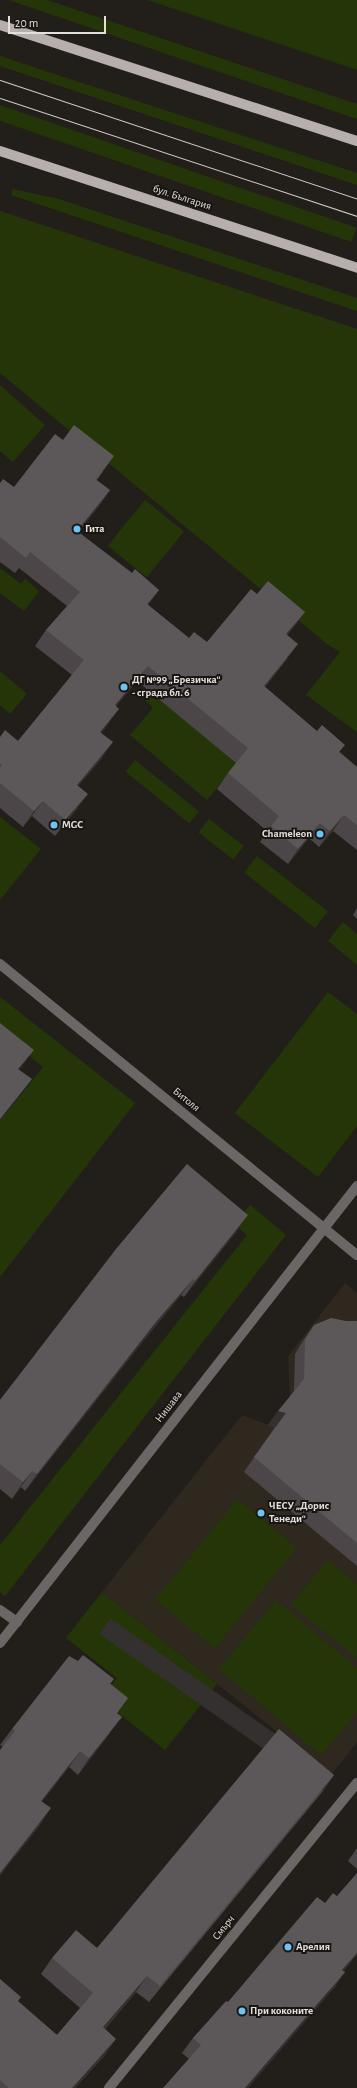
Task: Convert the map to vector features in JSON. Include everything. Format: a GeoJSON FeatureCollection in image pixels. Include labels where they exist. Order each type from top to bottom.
{"type":"FeatureCollection","features":[{"type":"Feature","properties":{"kind":"main road"},"geometry":{"type":"LineString","coordinates":[[0,25],[357,141]]}},
{"type":"Feature","properties":{"kind":"main road","name":"бул. България"},"geometry":{"type":"LineString","coordinates":[[0,151],[357,268]]}},
{"type":"Feature","properties":{"kind":"street","name":"Битоля"},"geometry":{"type":"LineString","coordinates":[[0,964],[357,1255]]}},
{"type":"Feature","properties":{"kind":"street","name":"Нишава"},"geometry":{"type":"LineString","coordinates":[[0,1643],[357,1186]]}},
{"type":"Feature","properties":{"kind":"street"},"geometry":{"type":"LineString","coordinates":[[0,1610],[17,1622]]}},
{"type":"Feature","properties":{"kind":"street","name":"Смърч"},"geometry":{"type":"LineString","coordinates":[[109,2088],[357,1783]]}},
{"type":"Feature","properties":{"kind":"shaded area","name":"ЧЕСУ „Дорис Тенеди“"},"geometry":{"type":"Polygon","coordinates":[[[345,1283],[357,1293],[357,1742],[331,1775],[102,1592],[242,1415],[268,1425],[290,1398],[288,1356],[345,1283]]]}},
{"type":"Feature","properties":{"kind":"green space"},"geometry":{"type":"Polygon","coordinates":[[[9,0],[47,0],[357,104],[357,119],[9,0]]]}},
{"type":"Feature","properties":{"kind":"green space"},"geometry":{"type":"Polygon","coordinates":[[[147,0],[357,0],[357,70],[280,44],[147,0]]]}},
{"type":"Feature","properties":{"kind":"green space"},"geometry":{"type":"Polygon","coordinates":[[[0,56],[357,173],[357,185],[0,66],[0,56]]]}},
{"type":"Feature","properties":{"kind":"green space"},"geometry":{"type":"Polygon","coordinates":[[[0,105],[356,228],[352,242],[0,121],[0,105]]]}},
{"type":"Feature","properties":{"kind":"green space"},"geometry":{"type":"Polygon","coordinates":[[[13,189],[59,199],[357,298],[357,311],[11,195],[13,189]]]}},
{"type":"Feature","properties":{"kind":"green space"},"geometry":{"type":"Polygon","coordinates":[[[0,211],[357,329],[357,732],[306,695],[340,652],[327,644],[0,373],[0,211]]]}},
{"type":"Feature","properties":{"kind":"green space"},"geometry":{"type":"Polygon","coordinates":[[[0,385],[45,425],[13,462],[0,451],[0,385]]]}},
{"type":"Feature","properties":{"kind":"green space"},"geometry":{"type":"Polygon","coordinates":[[[145,500],[184,531],[147,577],[108,546],[145,500]]]}},
{"type":"Feature","properties":{"kind":"green space"},"geometry":{"type":"Polygon","coordinates":[[[0,568],[21,584],[25,579],[39,591],[24,611],[0,593],[0,568]]]}},
{"type":"Feature","properties":{"kind":"green space"},"geometry":{"type":"Polygon","coordinates":[[[0,671],[27,694],[10,714],[0,705],[0,671]]]}},
{"type":"Feature","properties":{"kind":"green space"},"geometry":{"type":"Polygon","coordinates":[[[160,676],[162,701],[206,737],[244,755],[207,800],[130,735],[153,708],[142,697],[160,676]]]}},
{"type":"Feature","properties":{"kind":"green space"},"geometry":{"type":"Polygon","coordinates":[[[135,760],[199,812],[189,823],[126,772],[135,760]]]}},
{"type":"Feature","properties":{"kind":"green space"},"geometry":{"type":"Polygon","coordinates":[[[0,817],[41,849],[0,900],[0,817]]]}},
{"type":"Feature","properties":{"kind":"green space"},"geometry":{"type":"Polygon","coordinates":[[[209,819],[244,846],[233,859],[199,832],[209,819]]]}},
{"type":"Feature","properties":{"kind":"green space"},"geometry":{"type":"Polygon","coordinates":[[[257,856],[328,911],[315,928],[244,873],[257,856]]]}},
{"type":"Feature","properties":{"kind":"green space"},"geometry":{"type":"Polygon","coordinates":[[[343,922],[357,934],[357,965],[328,941],[343,922]]]}},
{"type":"Feature","properties":{"kind":"green space"},"geometry":{"type":"Polygon","coordinates":[[[328,992],[357,1014],[357,1126],[318,1177],[235,1113],[328,992]]]}},
{"type":"Feature","properties":{"kind":"green space"},"geometry":{"type":"Polygon","coordinates":[[[0,997],[135,1103],[0,1277],[0,1121],[43,1067],[0,1033],[0,997]]]}},
{"type":"Feature","properties":{"kind":"green space"},"geometry":{"type":"Polygon","coordinates":[[[250,1205],[286,1235],[5,1596],[0,1592],[0,1545],[247,1235],[234,1224],[250,1205]]]}},
{"type":"Feature","properties":{"kind":"green space"},"geometry":{"type":"Polygon","coordinates":[[[237,1499],[297,1547],[215,1648],[155,1600],[237,1499]]]}},
{"type":"Feature","properties":{"kind":"green space"},"geometry":{"type":"Polygon","coordinates":[[[328,1560],[357,1584],[357,1658],[291,1605],[328,1560]]]}},
{"type":"Feature","properties":{"kind":"green space"},"geometry":{"type":"Polygon","coordinates":[[[102,1592],[217,1684],[165,1750],[101,1699],[117,1678],[66,1638],[102,1592]]]}},
{"type":"Feature","properties":{"kind":"green space"},"geometry":{"type":"Polygon","coordinates":[[[276,1600],[357,1668],[357,1712],[321,1755],[219,1669],[276,1600]]]}},
{"type":"Feature","properties":{"kind":"building"},"geometry":{"type":"Polygon","coordinates":[[[74,425],[114,456],[96,480],[110,490],[77,531],[132,573],[135,569],[159,590],[147,604],[189,638],[194,632],[207,642],[251,589],[257,594],[268,581],[305,612],[286,634],[298,644],[264,686],[317,731],[322,725],[345,745],[339,752],[357,767],[357,825],[344,815],[330,831],[320,823],[298,849],[271,826],[279,816],[228,773],[248,748],[148,666],[115,705],[119,709],[100,732],[113,742],[77,785],[88,794],[65,820],[43,801],[34,811],[0,783],[0,768],[2,765],[0,763],[0,737],[5,730],[18,741],[84,660],[46,630],[80,592],[30,552],[26,558],[0,537],[0,483],[3,479],[14,487],[55,434],[63,440],[74,425]]]}},
{"type":"Feature","properties":{"kind":"building"},"geometry":{"type":"Polygon","coordinates":[[[0,1023],[34,1050],[18,1069],[32,1079],[0,1119],[0,1023]]]}},
{"type":"Feature","properties":{"kind":"building"},"geometry":{"type":"Polygon","coordinates":[[[187,1164],[248,1215],[195,1281],[193,1279],[155,1323],[37,1474],[32,1471],[23,1482],[0,1464],[0,1400],[116,1249],[187,1164]]]}},
{"type":"Feature","properties":{"kind":"building"},"geometry":{"type":"Polygon","coordinates":[[[331,1318],[346,1321],[357,1321],[357,1543],[254,1457],[286,1413],[278,1411],[304,1379],[305,1340],[314,1325],[331,1318]]]}},
{"type":"Feature","properties":{"kind":"building"},"geometry":{"type":"Polygon","coordinates":[[[83,1655],[114,1679],[110,1684],[128,1698],[117,1713],[122,1717],[89,1758],[80,1751],[41,1801],[51,1808],[0,1873],[0,1750],[15,1731],[12,1729],[69,1656],[78,1661],[83,1655]]]}},
{"type":"Feature","properties":{"kind":"building"},"geometry":{"type":"Polygon","coordinates":[[[279,1729],[334,1775],[160,1986],[147,1976],[103,2027],[116,2039],[72,2088],[9,2088],[0,2080],[0,1979],[21,1997],[18,2001],[57,2035],[93,1993],[52,1958],[76,1930],[97,1948],[279,1729]]]}},
{"type":"Feature","properties":{"kind":"building"},"geometry":{"type":"Polygon","coordinates":[[[357,1873],[357,1953],[342,1970],[345,1972],[245,2088],[163,2088],[201,2045],[193,2038],[226,2001],[228,2002],[317,1897],[325,1903],[333,1893],[337,1896],[357,1873]]]}},
{"type":"Feature","properties":{"kind":"tram line"},"geometry":{"type":"LineString","coordinates":[[0,80],[357,199]]}},
{"type":"Feature","properties":{"kind":"tram line"},"geometry":{"type":"LineString","coordinates":[[0,98],[357,216]]}},
{"type":"Feature","properties":{"kind":"place","name":"Гита"},"geometry":{"type":"Point","coordinates":[77,529]}},
{"type":"Feature","properties":{"kind":"place","name":"ДГ №99 „Брезичка“ - сграда бл. 6"},"geometry":{"type":"Point","coordinates":[124,687]}},
{"type":"Feature","properties":{"kind":"place","name":"MGC"},"geometry":{"type":"Point","coordinates":[54,825]}},
{"type":"Feature","properties":{"kind":"place","name":"Chameleon"},"geometry":{"type":"Point","coordinates":[320,834]}},
{"type":"Feature","properties":{"kind":"place","name":"ЧЕСУ „Дорис Тенеди“"},"geometry":{"type":"Point","coordinates":[261,1513]}},
{"type":"Feature","properties":{"kind":"place","name":"Арелия"},"geometry":{"type":"Point","coordinates":[288,1947]}},
{"type":"Feature","properties":{"kind":"place","name":"При коконите"},"geometry":{"type":"Point","coordinates":[242,2011]}}]}
